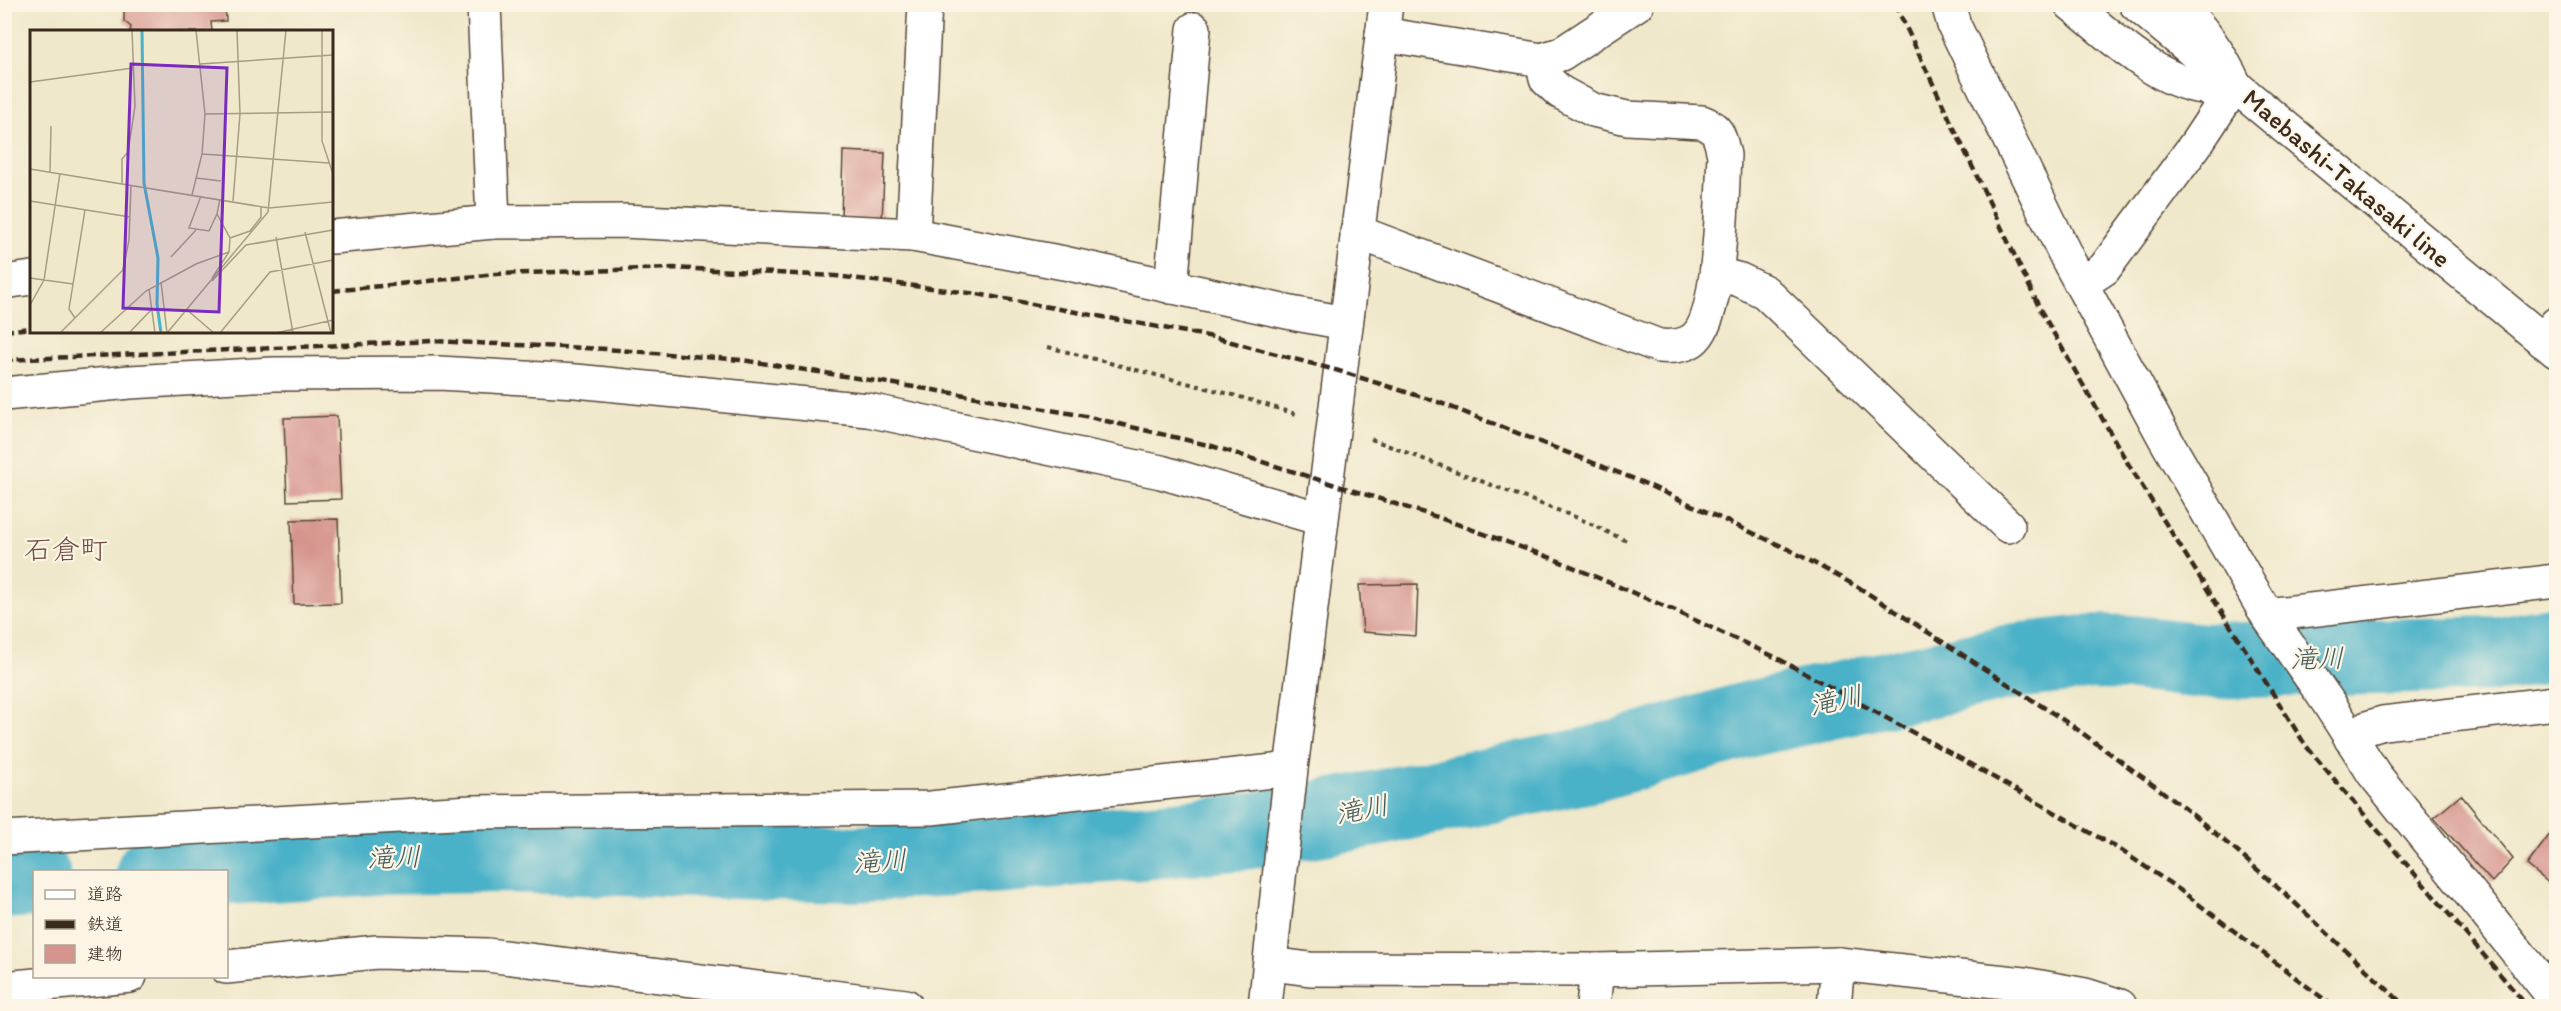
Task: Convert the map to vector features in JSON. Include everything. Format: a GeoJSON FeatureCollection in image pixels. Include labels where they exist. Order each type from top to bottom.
{"type":"FeatureCollection","features":[{"type":"Feature","properties":{"kind":"street"},"geometry":{"type":"LineString","coordinates":[[484,4],[494,222]]}},
{"type":"Feature","properties":{"kind":"street"},"geometry":{"type":"LineString","coordinates":[[913,236],[925,4]]}},
{"type":"Feature","properties":{"kind":"street"},"geometry":{"type":"LineString","coordinates":[[1264,1006],[1271,964],[1279,869],[1384,19],[1542,60],[1561,54],[1637,4]]}},
{"type":"Feature","properties":{"kind":"street"},"geometry":{"type":"LineString","coordinates":[[1948,4],[1954,25],[2081,284],[2163,435],[2271,621],[2328,702],[2374,774],[2556,1000]]}},
{"type":"Feature","properties":{"kind":"street"},"geometry":{"type":"LineString","coordinates":[[2071,4],[2133,53],[2166,74],[2203,87],[2235,85]]}},
{"type":"Feature","properties":{"kind":"street","name":"Maebashi-Takasaki line"},"geometry":{"type":"LineString","coordinates":[[2136,4],[2552,339]]}},
{"type":"Feature","properties":{"kind":"street"},"geometry":{"type":"LineString","coordinates":[[2177,4],[2196,21],[2220,53],[2235,85]]}},
{"type":"Feature","properties":{"kind":"street"},"geometry":{"type":"LineString","coordinates":[[1171,287],[1194,29]]}},
{"type":"Feature","properties":{"kind":"street"},"geometry":{"type":"LineString","coordinates":[[1357,232],[1659,346],[1676,347],[1692,340],[1700,329],[1718,274],[1724,155],[1720,135],[1712,126],[1678,120],[1627,118],[1593,110],[1560,92],[1546,79],[1542,60]]}},
{"type":"Feature","properties":{"kind":"street"},"geometry":{"type":"LineString","coordinates":[[2081,284],[2104,268],[2196,144],[2235,85]]}},
{"type":"Feature","properties":{"kind":"street"},"geometry":{"type":"LineString","coordinates":[[333,237],[494,222],[623,221],[913,236],[1064,263],[1346,323]]}},
{"type":"Feature","properties":{"kind":"street"},"geometry":{"type":"LineString","coordinates":[[1718,274],[1740,280],[1765,292],[2007,525]]}},
{"type":"Feature","properties":{"kind":"street"},"geometry":{"type":"LineString","coordinates":[[4,282],[30,278]]}},
{"type":"Feature","properties":{"kind":"street"},"geometry":{"type":"LineString","coordinates":[[4,394],[130,382],[272,374],[439,373],[576,381],[868,410],[1161,472],[1322,519]]}},
{"type":"Feature","properties":{"kind":"street"},"geometry":{"type":"LineString","coordinates":[[2271,621],[2556,581]]}},
{"type":"Feature","properties":{"kind":"street"},"geometry":{"type":"LineString","coordinates":[[2351,739],[2367,728],[2383,723],[2556,707]]}},
{"type":"Feature","properties":{"kind":"street"},"geometry":{"type":"LineString","coordinates":[[4,838],[472,812],[931,808],[1291,769]]}},
{"type":"Feature","properties":{"kind":"street"},"geometry":{"type":"LineString","coordinates":[[228,967],[377,952],[487,955],[906,1006]]}},
{"type":"Feature","properties":{"kind":"street"},"geometry":{"type":"LineString","coordinates":[[1271,964],[1310,969],[1597,970],[1838,964],[2024,984],[2085,995],[2120,1006]]}},
{"type":"Feature","properties":{"kind":"street"},"geometry":{"type":"LineString","coordinates":[[1834,1006],[1838,964]]}},
{"type":"Feature","properties":{"kind":"street"},"geometry":{"type":"LineString","coordinates":[[1593,1006],[1597,970]]}},
{"type":"Feature","properties":{"kind":"street"},"geometry":{"type":"LineString","coordinates":[[4,988],[38,996],[121,978]]}},
{"type":"Feature","properties":{"kind":"building"},"geometry":{"type":"Polygon","coordinates":[[[124,4],[225,4],[226,21],[211,22],[212,30],[130,30],[131,27],[124,21],[124,4]]]}},
{"type":"Feature","properties":{"kind":"building"},"geometry":{"type":"Polygon","coordinates":[[[843,151],[885,153],[882,220],[841,218],[843,151]]]}},
{"type":"Feature","properties":{"kind":"building"},"geometry":{"type":"Polygon","coordinates":[[[337,416],[341,499],[287,501],[284,418],[337,416]]]}},
{"type":"Feature","properties":{"kind":"building"},"geometry":{"type":"Polygon","coordinates":[[[338,519],[341,603],[294,604],[291,520],[338,519]]]}},
{"type":"Feature","properties":{"kind":"building"},"geometry":{"type":"Polygon","coordinates":[[[1418,584],[1416,636],[1363,632],[1359,585],[1418,584]]]}},
{"type":"Feature","properties":{"kind":"building"},"geometry":{"type":"Polygon","coordinates":[[[2461,795],[2513,859],[2492,882],[2434,818],[2461,795]]]}},
{"type":"Feature","properties":{"kind":"building"},"geometry":{"type":"Polygon","coordinates":[[[2556,826],[2556,889],[2527,865],[2556,826]]]}},
{"type":"Feature","properties":{"kind":"waterway","name":"滝川"},"geometry":{"type":"LineString","coordinates":[[183,870],[375,857],[501,855],[853,864],[1005,855],[1237,833],[1379,808],[1594,764],[1750,719],[2015,661],[2094,652],[2133,653],[2203,661],[2500,654],[2556,643]]}},
{"type":"Feature","properties":{"kind":"waterway","name":"滝川"},"geometry":{"type":"LineString","coordinates":[[4,881],[33,879]]}},
{"type":"Feature","properties":{"kind":"railway"},"geometry":{"type":"LineString","coordinates":[[1895,4],[2041,311],[2127,462],[2306,746],[2527,1006]]}},
{"type":"Feature","properties":{"kind":"railway"},"geometry":{"type":"LineString","coordinates":[[333,291],[496,274],[673,268],[836,276],[977,294],[1213,337],[1339,371],[1438,402],[1637,480],[1790,550],[1858,587],[2074,727],[2182,806],[2295,903],[2405,1006]]}},
{"type":"Feature","properties":{"kind":"railway"},"geometry":{"type":"LineString","coordinates":[[4,331],[30,328]]}},
{"type":"Feature","properties":{"kind":"railway"},"geometry":{"type":"LineString","coordinates":[[4,360],[432,341],[606,349],[742,360],[965,395],[1085,416],[1212,446],[1440,518],[1554,559],[1777,658],[2119,849],[2180,890],[2333,1006]]}},
{"type":"Feature","properties":{"kind":"district","name":"石倉町"},"geometry":{"type":"Point","coordinates":[66,549]}}]}
